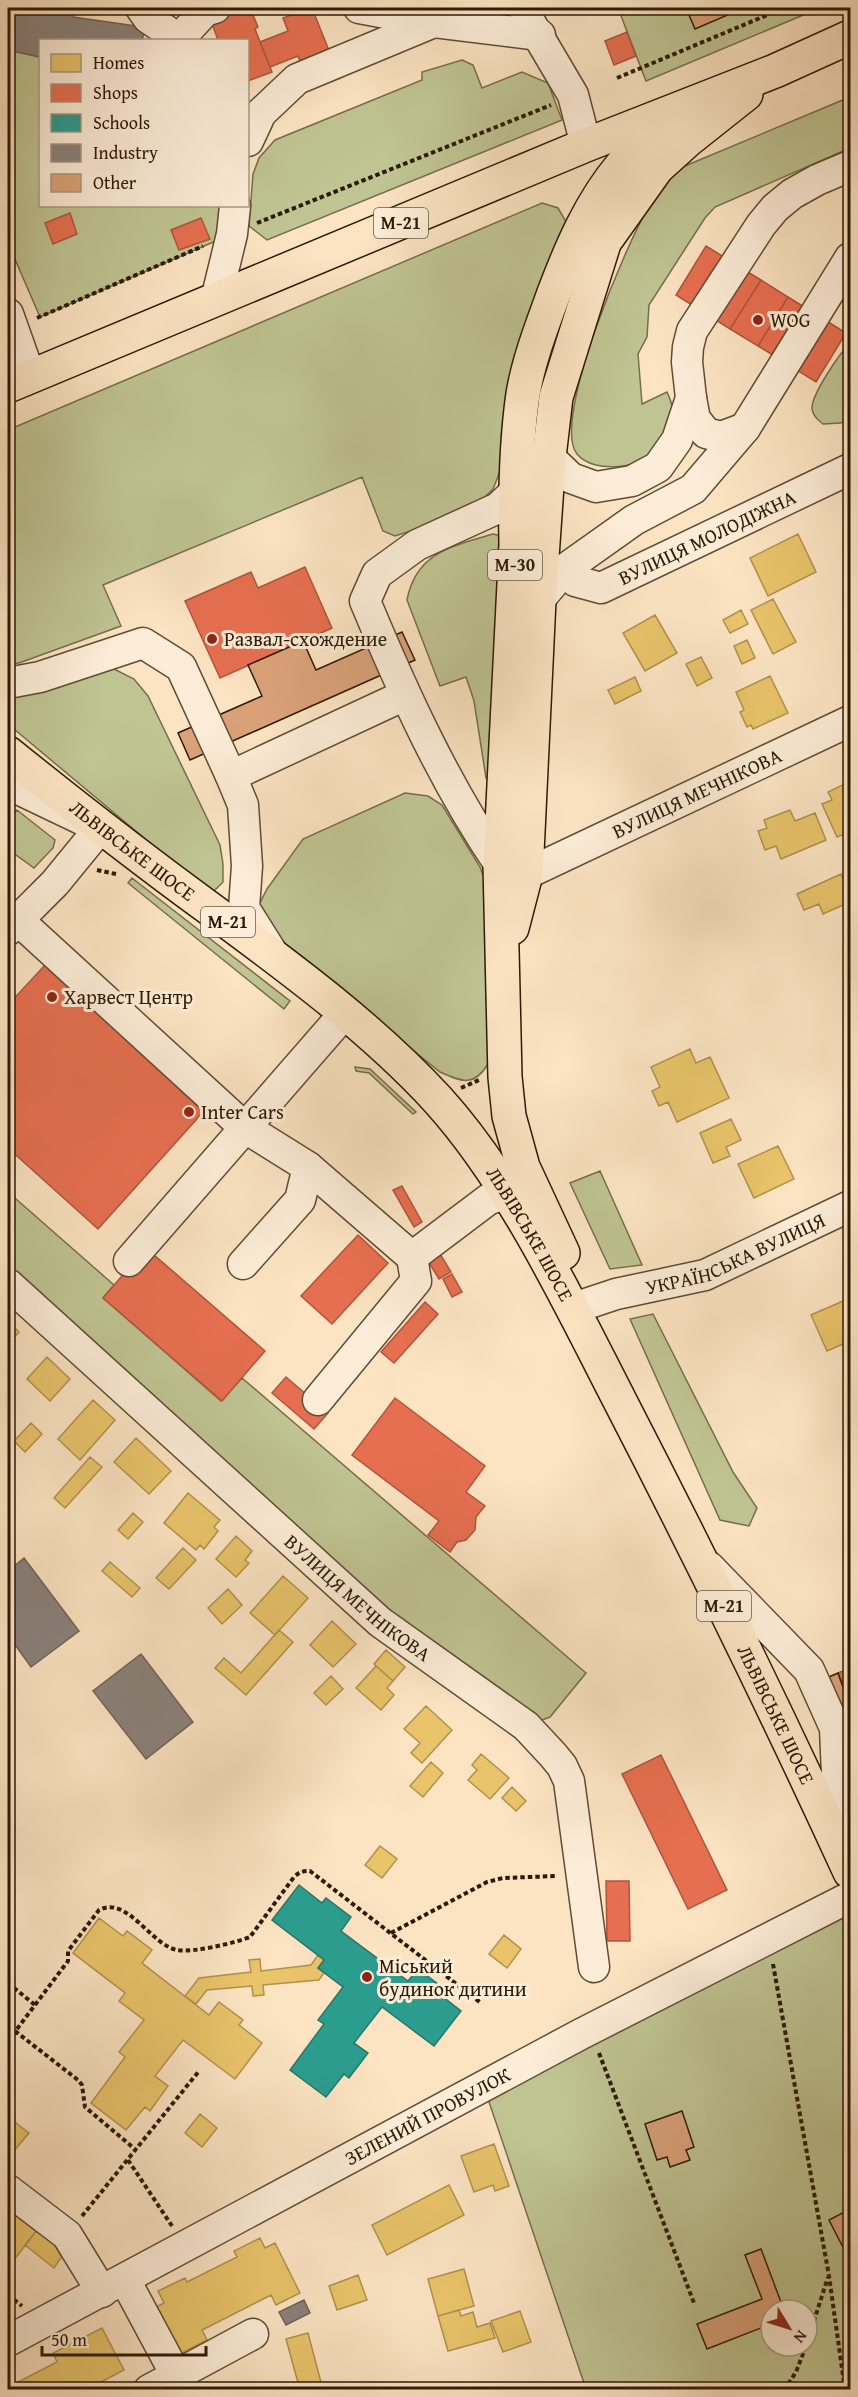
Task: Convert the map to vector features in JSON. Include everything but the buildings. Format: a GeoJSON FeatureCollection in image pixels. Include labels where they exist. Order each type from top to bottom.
{"type":"FeatureCollection","features":[{"type":"Feature","properties":{"kind":"highway","name":"М-30"},"geometry":{"type":"LineString","coordinates":[[523,868],[515,492],[523,393],[538,335],[576,235],[609,181],[649,138],[692,105],[850,37]]}},
{"type":"Feature","properties":{"kind":"highway","name":"М-30"},"geometry":{"type":"LineString","coordinates":[[602,245],[657,168],[688,140],[775,71]]}},
{"type":"Feature","properties":{"kind":"highway"},"geometry":{"type":"LineString","coordinates":[[586,145],[692,105]]}},
{"type":"Feature","properties":{"kind":"highway","name":"М-21"},"geometry":{"type":"LineString","coordinates":[[19,381],[586,145],[601,160],[609,181],[612,218],[556,397],[549,457],[523,868],[501,967],[505,1077],[509,1116],[523,1167],[586,1304],[603,1368]]}},
{"type":"Feature","properties":{"kind":"highway","name":"ЛЬВІВСЬКЕ ШОСЕ"},"geometry":{"type":"LineString","coordinates":[[8,753],[100,828],[274,957],[396,1058],[439,1101],[480,1153],[507,1194],[603,1368],[701,1558],[847,1853]]}},
{"type":"Feature","properties":{"kind":"street"},"geometry":{"type":"LineString","coordinates":[[141,8],[148,18],[179,39]]}},
{"type":"Feature","properties":{"kind":"street"},"geometry":{"type":"LineString","coordinates":[[181,39],[206,11],[215,8]]}},
{"type":"Feature","properties":{"kind":"street"},"geometry":{"type":"LineString","coordinates":[[359,8],[435,22],[540,21]]}},
{"type":"Feature","properties":{"kind":"street"},"geometry":{"type":"LineString","coordinates":[[499,8],[540,21],[573,95],[586,145]]}},
{"type":"Feature","properties":{"kind":"street"},"geometry":{"type":"LineString","coordinates":[[524,8],[527,17],[540,21]]}},
{"type":"Feature","properties":{"kind":"street"},"geometry":{"type":"LineString","coordinates":[[249,139],[261,113],[297,80],[435,22]]}},
{"type":"Feature","properties":{"kind":"street"},"geometry":{"type":"LineString","coordinates":[[745,428],[721,437],[706,433],[696,418],[690,398],[687,362],[692,331],[761,225],[775,208],[792,194],[817,180],[850,166]]}},
{"type":"Feature","properties":{"kind":"street"},"geometry":{"type":"LineString","coordinates":[[216,300],[234,220]]}},
{"type":"Feature","properties":{"kind":"street"},"geometry":{"type":"LineString","coordinates":[[539,600],[565,569],[634,519],[693,489],[745,428],[850,258]]}},
{"type":"Feature","properties":{"kind":"street"},"geometry":{"type":"LineString","coordinates":[[9,323],[19,381]]}},
{"type":"Feature","properties":{"kind":"street"},"geometry":{"type":"LineString","coordinates":[[549,457],[571,478],[596,487],[632,481],[658,466],[665,458],[677,440],[690,398]]}},
{"type":"Feature","properties":{"kind":"street","name":"ВУЛИЦЯ МОЛОДІЖНА"},"geometry":{"type":"LineString","coordinates":[[565,569],[575,580],[602,588],[850,469]]}},
{"type":"Feature","properties":{"kind":"street"},"geometry":{"type":"LineString","coordinates":[[515,492],[498,508],[417,545],[377,574],[365,601],[405,695],[477,831],[523,868]]}},
{"type":"Feature","properties":{"kind":"street"},"geometry":{"type":"LineString","coordinates":[[8,683],[40,677],[143,644],[182,667],[243,805],[248,866],[244,908],[274,957]]}},
{"type":"Feature","properties":{"kind":"street"},"geometry":{"type":"LineString","coordinates":[[231,776],[405,695]]}},
{"type":"Feature","properties":{"kind":"street","name":"ВУЛИЦЯ МЕЧНІКОВА"},"geometry":{"type":"LineString","coordinates":[[523,868],[850,721]]}},
{"type":"Feature","properties":{"kind":"street"},"geometry":{"type":"LineString","coordinates":[[8,784],[100,828],[55,883],[13,925],[244,1127],[308,1167],[412,1257],[416,1281],[318,1400]]}},
{"type":"Feature","properties":{"kind":"street"},"geometry":{"type":"LineString","coordinates":[[129,1261],[344,1014]]}},
{"type":"Feature","properties":{"kind":"street"},"geometry":{"type":"LineString","coordinates":[[243,1264],[300,1200],[308,1167]]}},
{"type":"Feature","properties":{"kind":"street"},"geometry":{"type":"LineString","coordinates":[[412,1257],[489,1199],[507,1194]]}},
{"type":"Feature","properties":{"kind":"street","name":"УКРАЇНСЬКА ВУЛИЦЯ"},"geometry":{"type":"LineString","coordinates":[[586,1304],[616,1294],[705,1275],[850,1206]]}},
{"type":"Feature","properties":{"kind":"street","name":"ВУЛИЦЯ МЕЧНІКОВА"},"geometry":{"type":"LineString","coordinates":[[8,1284],[380,1622],[526,1726],[543,1743],[562,1766],[569,1781],[594,1967]]}},
{"type":"Feature","properties":{"kind":"street"},"geometry":{"type":"LineString","coordinates":[[701,1558],[809,1670],[835,1728],[847,1853]]}},
{"type":"Feature","properties":{"kind":"street","name":"ЗЕЛЕНИЙ ПРОВУЛОК"},"geometry":{"type":"LineString","coordinates":[[8,2341],[590,2030],[850,1897]]}},
{"type":"Feature","properties":{"kind":"street"},"geometry":{"type":"LineString","coordinates":[[8,2190],[67,2235],[113,2286],[176,2375]]}},
{"type":"Feature","properties":{"kind":"street"},"geometry":{"type":"LineString","coordinates":[[149,2390],[253,2334]]}},
{"type":"Feature","properties":{"kind":"path"},"geometry":{"type":"LineString","coordinates":[[617,78],[784,8]]}},
{"type":"Feature","properties":{"kind":"path"},"geometry":{"type":"LineString","coordinates":[[9,323],[234,220],[560,101]]}},
{"type":"Feature","properties":{"kind":"path"},"geometry":{"type":"LineString","coordinates":[[70,864],[122,875]]}},
{"type":"Feature","properties":{"kind":"path"},"geometry":{"type":"LineString","coordinates":[[439,1101],[452,1091],[486,1078],[505,1077]]}},
{"type":"Feature","properties":{"kind":"path"},"geometry":{"type":"LineString","coordinates":[[8,2041],[68,1961],[68,1951],[99,1910],[106,1906],[120,1909],[171,1948],[189,1950],[250,1937],[294,1877],[305,1871],[310,1871],[481,2003]]}},
{"type":"Feature","properties":{"kind":"path"},"geometry":{"type":"LineString","coordinates":[[391,1933],[487,1882],[502,1878],[583,1875]]}},
{"type":"Feature","properties":{"kind":"path"},"geometry":{"type":"LineString","coordinates":[[769,1938],[829,2276],[845,2390]]}},
{"type":"Feature","properties":{"kind":"path"},"geometry":{"type":"LineString","coordinates":[[8,1983],[35,2005]]}},
{"type":"Feature","properties":{"kind":"path"},"geometry":{"type":"LineString","coordinates":[[590,2030],[694,2303]]}},
{"type":"Feature","properties":{"kind":"path"},"geometry":{"type":"LineString","coordinates":[[15,2031],[78,2080],[82,2085],[85,2108],[136,2150]]}},
{"type":"Feature","properties":{"kind":"path"},"geometry":{"type":"LineString","coordinates":[[67,2235],[199,2071]]}},
{"type":"Feature","properties":{"kind":"path"},"geometry":{"type":"LineString","coordinates":[[128,2160],[186,2247]]}},
{"type":"Feature","properties":{"kind":"path"},"geometry":{"type":"LineString","coordinates":[[819,2307],[829,2276]]}},
{"type":"Feature","properties":{"kind":"path"},"geometry":{"type":"LineString","coordinates":[[784,2390],[796,2372],[802,2358]]}},
{"type":"Feature","properties":{"kind":"green space"},"geometry":{"type":"Polygon","coordinates":[[[618,8],[820,8],[646,81],[618,8]]]}},
{"type":"Feature","properties":{"kind":"green space"},"geometry":{"type":"Polygon","coordinates":[[[8,50],[39,57],[39,207],[235,207],[232,234],[40,317],[8,243],[8,50]]]}},
{"type":"Feature","properties":{"kind":"green space"},"geometry":{"type":"Polygon","coordinates":[[[462,60],[473,65],[482,88],[522,72],[548,83],[562,120],[267,240],[249,226],[253,174],[259,158],[275,140],[422,80],[422,72],[462,60]]]}},
{"type":"Feature","properties":{"kind":"green space"},"geometry":{"type":"Polygon","coordinates":[[[850,97],[850,148],[715,207],[705,218],[649,305],[647,337],[638,354],[642,404],[667,392],[672,409],[669,426],[660,448],[653,455],[631,464],[607,467],[585,461],[577,454],[572,435],[574,405],[583,368],[596,327],[628,248],[657,193],[685,166],[850,97]]]}},
{"type":"Feature","properties":{"kind":"green space"},"geometry":{"type":"Polygon","coordinates":[[[542,203],[558,208],[568,225],[504,461],[493,489],[470,512],[395,536],[383,531],[362,477],[103,585],[121,626],[19,663],[8,664],[8,430],[542,203]]]}},
{"type":"Feature","properties":{"kind":"green space"},"geometry":{"type":"Polygon","coordinates":[[[850,343],[850,417],[841,423],[823,424],[813,414],[816,394],[827,374],[850,343]]]}},
{"type":"Feature","properties":{"kind":"green space"},"geometry":{"type":"Polygon","coordinates":[[[493,534],[502,536],[493,783],[486,778],[474,701],[466,677],[440,686],[407,600],[419,571],[428,561],[451,548],[493,534]]]}},
{"type":"Feature","properties":{"kind":"green space"},"geometry":{"type":"Polygon","coordinates":[[[114,669],[134,679],[148,696],[220,845],[223,882],[211,894],[8,724],[8,699],[94,671],[114,669]]]}},
{"type":"Feature","properties":{"kind":"green space"},"geometry":{"type":"Polygon","coordinates":[[[405,793],[428,796],[442,805],[480,867],[491,896],[488,1064],[478,1076],[472,1079],[461,1080],[440,1072],[265,931],[259,915],[260,903],[267,889],[303,839],[405,793]]]}},
{"type":"Feature","properties":{"kind":"green space"},"geometry":{"type":"Polygon","coordinates":[[[17,810],[55,840],[53,848],[34,868],[8,849],[8,822],[17,810]]]}},
{"type":"Feature","properties":{"kind":"green space"},"geometry":{"type":"Polygon","coordinates":[[[132,878],[290,1001],[284,1009],[128,883],[132,878]]]}},
{"type":"Feature","properties":{"kind":"green space"},"geometry":{"type":"Polygon","coordinates":[[[355,1067],[370,1069],[416,1112],[413,1114],[369,1073],[356,1071],[355,1067]]]}},
{"type":"Feature","properties":{"kind":"green space"},"geometry":{"type":"Polygon","coordinates":[[[600,1171],[642,1265],[610,1269],[570,1183],[600,1171]]]}},
{"type":"Feature","properties":{"kind":"green space"},"geometry":{"type":"Polygon","coordinates":[[[8,1192],[114,1285],[103,1298],[221,1401],[242,1378],[586,1673],[550,1717],[526,1726],[397,1636],[8,1284],[8,1192]]]}},
{"type":"Feature","properties":{"kind":"green space"},"geometry":{"type":"Polygon","coordinates":[[[653,1314],[733,1472],[757,1508],[749,1526],[720,1520],[630,1319],[653,1314]]]}},
{"type":"Feature","properties":{"kind":"green space"},"geometry":{"type":"Polygon","coordinates":[[[850,1901],[850,2389],[586,2389],[484,2087],[850,1901]]]}},
{"type":"Feature","properties":{"kind":"place","name":"WOG"},"geometry":{"type":"Point","coordinates":[758,320]}},
{"type":"Feature","properties":{"kind":"place","name":"Развал-схождение"},"geometry":{"type":"Point","coordinates":[212,639]}},
{"type":"Feature","properties":{"kind":"place","name":"Харвест Центр"},"geometry":{"type":"Point","coordinates":[52,997]}},
{"type":"Feature","properties":{"kind":"place","name":"Inter Cars"},"geometry":{"type":"Point","coordinates":[189,1112]}},
{"type":"Feature","properties":{"kind":"place","name":"Міський будинок дитини"},"geometry":{"type":"Point","coordinates":[367,1977]}}]}
